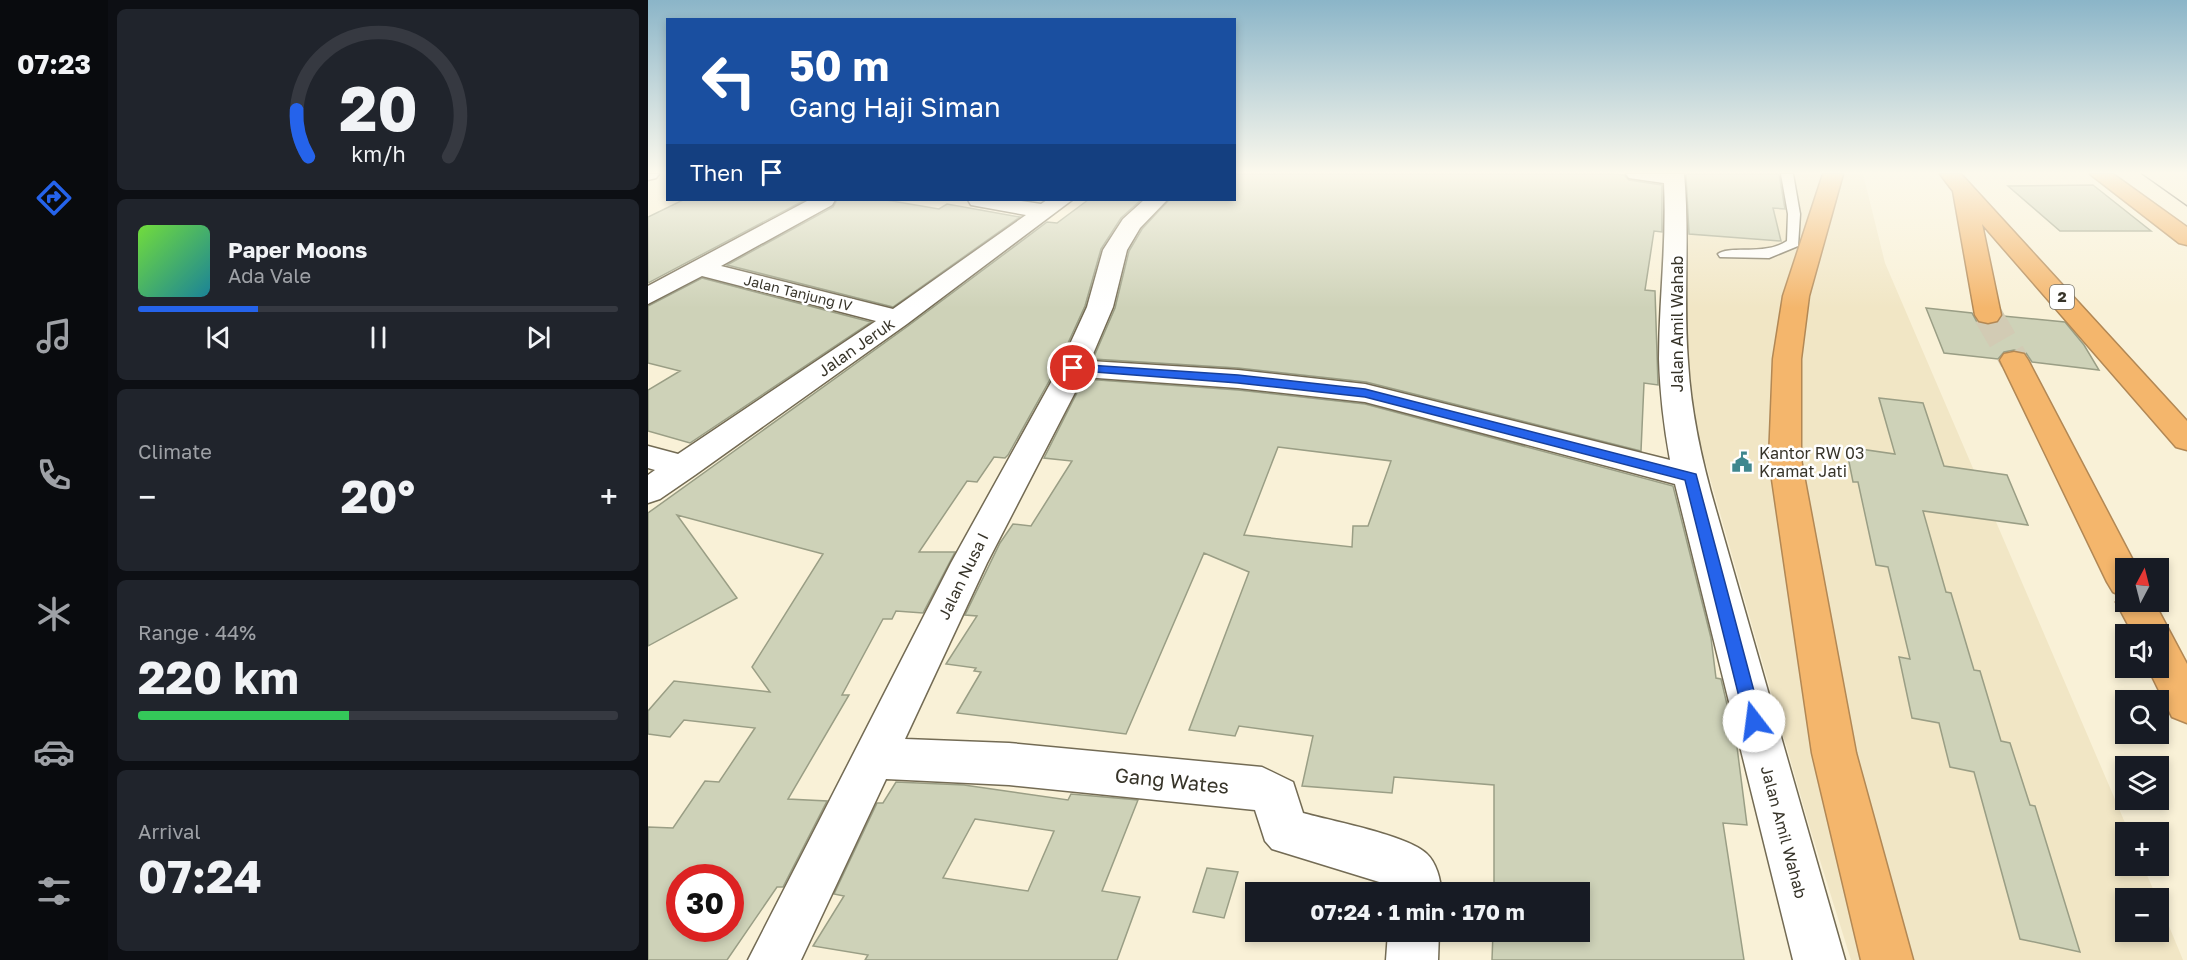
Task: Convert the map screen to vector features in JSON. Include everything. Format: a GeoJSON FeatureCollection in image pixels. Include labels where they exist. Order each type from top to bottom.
{"type":"FeatureCollection","features":[{"type":"Feature","properties":{"kind":"highway"},"geometry":{"type":"LineString","coordinates":[[1819,219],[1796,296],[1787,359],[1785,459],[1834,753],[1887,960]]}},
{"type":"Feature","properties":{"kind":"highway","name":"2"},"geometry":{"type":"LineString","coordinates":[[1966,219],[1988,315]]}},
{"type":"Feature","properties":{"kind":"highway","name":"2"},"geometry":{"type":"LineString","coordinates":[[1990,219],[2159,405],[2187,440]]}},
{"type":"Feature","properties":{"kind":"highway"},"geometry":{"type":"LineString","coordinates":[[2161,219],[2187,238]]}},
{"type":"Feature","properties":{"kind":"highway"},"geometry":{"type":"LineString","coordinates":[[2014,360],[2115,560]]}},
{"type":"Feature","properties":{"kind":"highway"},"geometry":{"type":"LineString","coordinates":[[2169,669],[2187,704]]}},
{"type":"Feature","properties":{"kind":"street"},"geometry":{"type":"LineString","coordinates":[[648,296],[789,219]]}},
{"type":"Feature","properties":{"kind":"street","name":"Jalan Jeruk"},"geometry":{"type":"LineString","coordinates":[[648,491],[898,318],[1034,219]]}},
{"type":"Feature","properties":{"kind":"street","name":"Jalan Nusa I"},"geometry":{"type":"LineString","coordinates":[[774,960],[969,563],[1073,368],[1100,307],[1115,250],[1136,219]]}},
{"type":"Feature","properties":{"kind":"street","name":"Jalan Amil Wahab"},"geometry":{"type":"LineString","coordinates":[[1674,219],[1675,388],[1691,477],[1742,678],[1819,960]]}},
{"type":"Feature","properties":{"kind":"street","name":"Jalan Tanjung IV"},"geometry":{"type":"LineString","coordinates":[[699,268],[898,318]]}},
{"type":"Feature","properties":{"kind":"street"},"geometry":{"type":"LineString","coordinates":[[648,275],[674,282]]}},
{"type":"Feature","properties":{"kind":"street"},"geometry":{"type":"LineString","coordinates":[[1073,368],[1238,379],[1365,393],[1691,477]]}},
{"type":"Feature","properties":{"kind":"street"},"geometry":{"type":"LineString","coordinates":[[648,457],[684,467]]}},
{"type":"Feature","properties":{"kind":"street","name":"Gang Wates"},"geometry":{"type":"LineString","coordinates":[[874,758],[1010,764],[1262,789],[1277,798],[1282,825],[1289,833],[1400,864],[1411,870],[1417,882]]}},
{"type":"Feature","properties":{"kind":"street"},"geometry":{"type":"LineString","coordinates":[[1412,960],[1413,942]]}},
{"type":"Feature","properties":{"kind":"lane"},"geometry":{"type":"LineString","coordinates":[[1725,254],[1771,255],[1782,252],[1793,243],[1794,219]]}},
{"type":"Feature","properties":{"kind":"shaded area"},"geometry":{"type":"Polygon","coordinates":[[[1669,219],[1874,219],[1885,263],[2115,799],[2115,810],[2120,810],[2125,822],[2115,822],[2115,876],[2147,876],[2153,888],[2115,888],[2115,942],[2169,942],[2169,926],[2183,960],[1851,960],[1809,825],[1682,380],[1669,219]]]}},
{"type":"Feature","properties":{"kind":"building"},"geometry":{"type":"Polygon","coordinates":[[[648,219],[769,219],[648,283],[648,219]]]}},
{"type":"Feature","properties":{"kind":"building"},"geometry":{"type":"Polygon","coordinates":[[[811,219],[1017,219],[893,307],[727,265],[811,219]]]}},
{"type":"Feature","properties":{"kind":"building"},"geometry":{"type":"Polygon","coordinates":[[[1063,219],[1120,219],[1101,249],[1085,306],[1057,367],[1008,455],[1005,458],[994,457],[977,482],[967,481],[919,552],[955,552],[923,613],[896,611],[892,619],[883,619],[842,695],[849,695],[788,799],[827,801],[783,887],[777,887],[744,935],[744,864],[666,864],[666,942],[739,942],[727,960],[648,960],[648,827],[673,828],[705,781],[719,782],[755,728],[684,720],[670,737],[648,734],[648,711],[674,681],[770,692],[752,667],[823,554],[677,515],[737,598],[648,646],[648,513],[908,326],[1047,222],[1057,223],[1063,219]]]}},
{"type":"Feature","properties":{"kind":"building"},"geometry":{"type":"Polygon","coordinates":[[[1151,219],[1662,219],[1662,232],[1654,231],[1645,290],[1655,291],[1658,385],[1644,383],[1641,451],[1366,382],[1238,368],[1093,359],[1115,308],[1129,251],[1142,229],[1151,219]]]}},
{"type":"Feature","properties":{"kind":"building"},"geometry":{"type":"Polygon","coordinates":[[[1688,219],[1776,219],[1781,241],[1689,234],[1688,219]]]}},
{"type":"Feature","properties":{"kind":"building"},"geometry":{"type":"Polygon","coordinates":[[[2046,219],[2136,219],[2151,231],[2060,231],[2046,219]]]}},
{"type":"Feature","properties":{"kind":"building"},"geometry":{"type":"Polygon","coordinates":[[[702,278],[871,322],[690,443],[648,431],[648,390],[680,371],[648,363],[648,306],[702,278]]]}},
{"type":"Feature","properties":{"kind":"building"},"geometry":{"type":"Polygon","coordinates":[[[1926,308],[1972,313],[1977,322],[1988,325],[1997,323],[2003,316],[2065,322],[2084,345],[2099,370],[2032,362],[2026,353],[2014,350],[2004,352],[1998,359],[1944,353],[1926,308]]]}},
{"type":"Feature","properties":{"kind":"building"},"geometry":{"type":"Polygon","coordinates":[[[1084,379],[1238,390],[1365,404],[1673,486],[1711,638],[1716,678],[1721,679],[1737,747],[1747,825],[1723,823],[1744,960],[1492,960],[1493,942],[1590,942],[1590,882],[1494,882],[1494,785],[1394,777],[1392,793],[1302,786],[1313,736],[1239,726],[1235,736],[1189,730],[1249,572],[1204,553],[1126,734],[957,713],[981,672],[974,671],[976,668],[946,664],[977,616],[965,615],[1000,543],[1013,524],[1031,526],[1072,461],[1044,458],[1084,379]],[[1278,447],[1244,535],[1352,547],[1353,526],[1368,526],[1391,461],[1278,447]]]}},
{"type":"Feature","properties":{"kind":"building"},"geometry":{"type":"Polygon","coordinates":[[[1879,398],[1923,403],[1944,466],[2007,475],[2028,525],[1923,511],[1946,592],[1951,593],[1974,670],[1980,671],[2001,741],[2010,743],[2030,805],[2035,806],[2080,952],[2020,939],[1974,772],[1950,767],[1939,723],[1912,718],[1899,657],[1910,659],[1888,567],[1876,565],[1858,482],[1853,482],[1846,447],[1895,454],[1879,398]]]}},
{"type":"Feature","properties":{"kind":"building"},"geometry":{"type":"Polygon","coordinates":[[[896,782],[964,785],[1068,800],[1071,794],[1138,800],[1102,891],[1140,897],[1117,960],[865,960],[868,955],[813,946],[844,896],[834,894],[877,803],[883,803],[896,782]],[[975,819],[943,878],[1028,891],[1054,831],[975,819]]]}},
{"type":"Feature","properties":{"kind":"building"},"geometry":{"type":"Polygon","coordinates":[[[1207,868],[1238,872],[1224,918],[1193,912],[1207,868]]]}},
{"type":"Feature","properties":{"kind":"tunnel"},"geometry":{"type":"LineString","coordinates":[[1988,315],[2014,360]]}},
{"type":"Feature","properties":{"kind":"place","name":"Kantor RW 03 Kramat Jati"},"geometry":{"type":"Point","coordinates":[1742,462]}},
{"type":"Feature","properties":{"kind":"route"},"geometry":{"type":"LineString","coordinates":[[1073,368],[1238,379],[1365,393],[1691,477],[1754,721]]}}]}
